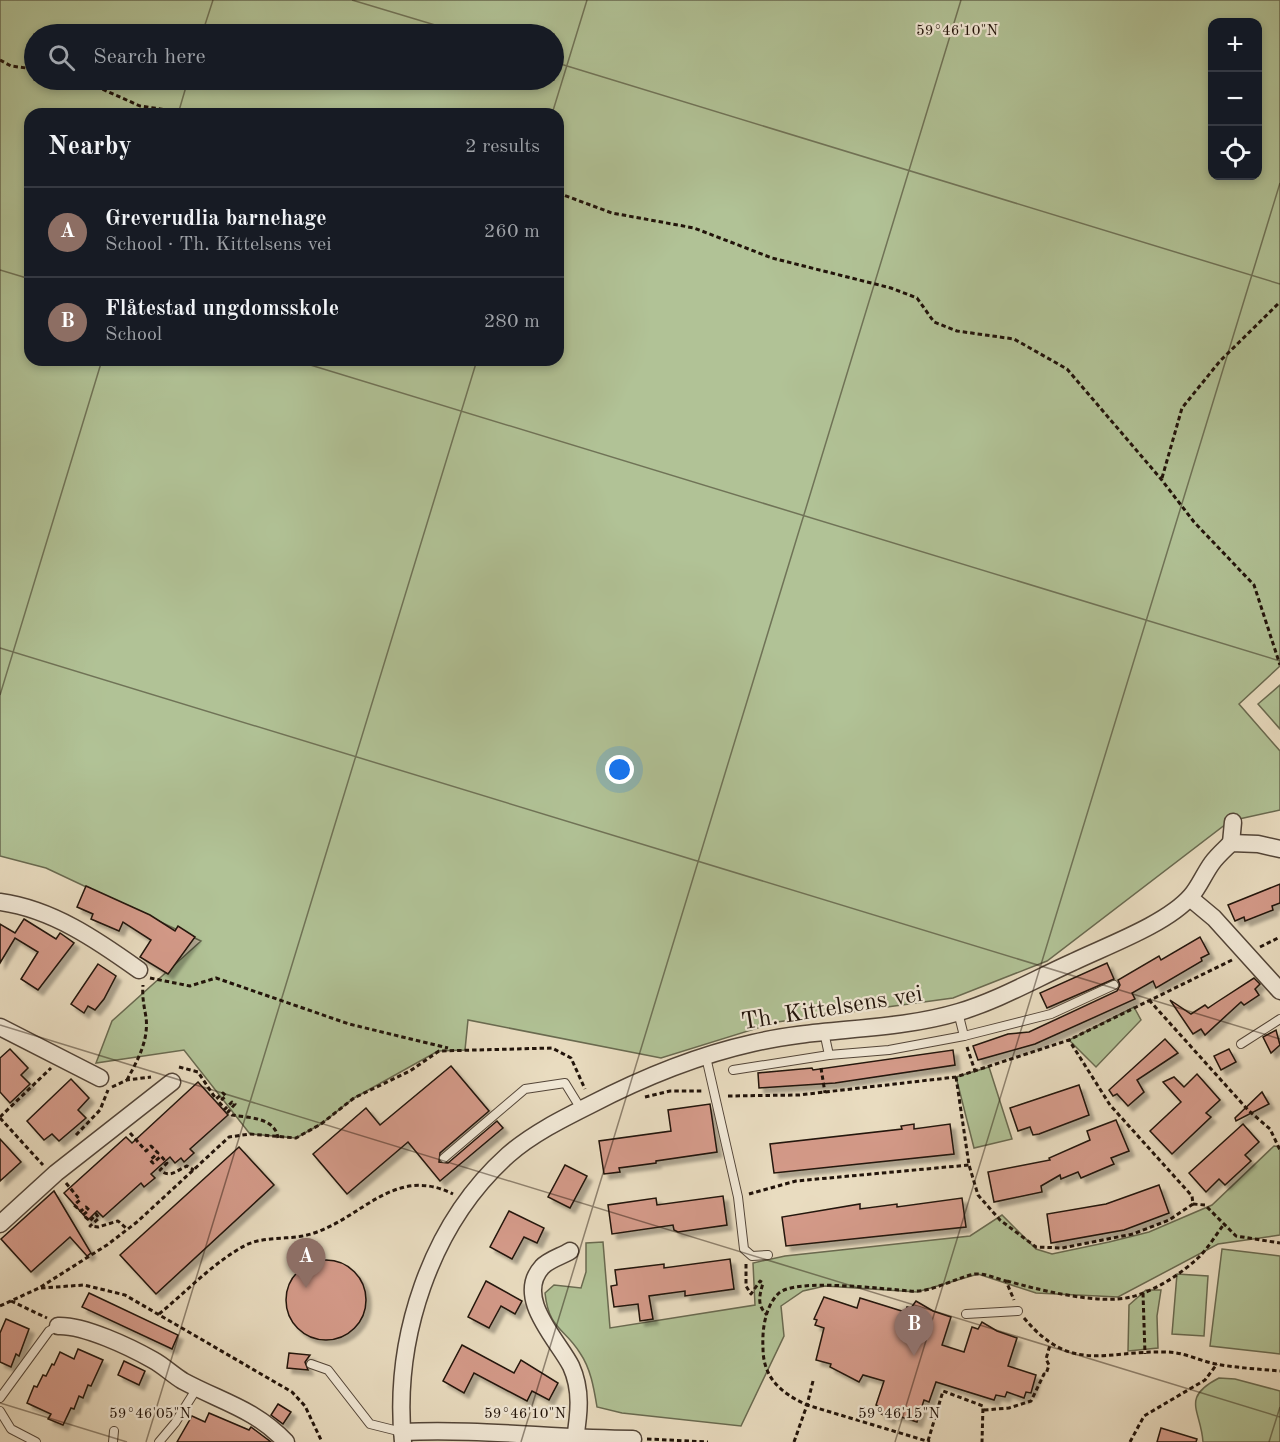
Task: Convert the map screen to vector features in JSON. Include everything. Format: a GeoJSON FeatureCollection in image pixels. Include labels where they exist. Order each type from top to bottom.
{"type":"FeatureCollection","features":[{"type":"Feature","properties":{"kind":"street"},"geometry":{"type":"LineString","coordinates":[[1233,822],[1232,843],[1258,844],[1280,849]]}},
{"type":"Feature","properties":{"kind":"street","name":"Th. Kittelsens vei"},"geometry":{"type":"LineString","coordinates":[[403,1437],[402,1375],[413,1310],[446,1237],[468,1201],[508,1155],[542,1131],[586,1107],[672,1066],[751,1043],[923,1020],[958,1012],[996,999],[1152,924],[1190,898],[1214,861],[1232,843]]}},
{"type":"Feature","properties":{"kind":"street"},"geometry":{"type":"LineString","coordinates":[[1190,898],[1214,918],[1280,991]]}},
{"type":"Feature","properties":{"kind":"street"},"geometry":{"type":"LineString","coordinates":[[0,902],[48,915],[100,942],[141,973]]}},
{"type":"Feature","properties":{"kind":"street"},"geometry":{"type":"LineString","coordinates":[[0,1027],[59,1057],[104,1084]]}},
{"type":"Feature","properties":{"kind":"street"},"geometry":{"type":"LineString","coordinates":[[0,1224],[49,1167],[170,1083]]}},
{"type":"Feature","properties":{"kind":"street"},"geometry":{"type":"LineString","coordinates":[[570,1251],[542,1267],[535,1282],[534,1302],[540,1321],[571,1366],[578,1388],[579,1409],[575,1439]]}},
{"type":"Feature","properties":{"kind":"street"},"geometry":{"type":"LineString","coordinates":[[58,1326],[83,1330],[154,1360],[197,1388],[255,1414],[268,1423],[286,1442]]}},
{"type":"Feature","properties":{"kind":"street"},"geometry":{"type":"LineString","coordinates":[[403,1437],[449,1430],[575,1439],[633,1440]]}},
{"type":"Feature","properties":{"kind":"lane"},"geometry":{"type":"LineString","coordinates":[[733,1070],[829,1055],[889,1050],[964,1036],[1051,1014],[1114,985]]}},
{"type":"Feature","properties":{"kind":"lane"},"geometry":{"type":"LineString","coordinates":[[958,1012],[964,1036]]}},
{"type":"Feature","properties":{"kind":"lane"},"geometry":{"type":"LineString","coordinates":[[1241,1044],[1280,1019]]}},
{"type":"Feature","properties":{"kind":"lane"},"geometry":{"type":"LineString","coordinates":[[825,1032],[829,1055]]}},
{"type":"Feature","properties":{"kind":"lane"},"geometry":{"type":"LineString","coordinates":[[706,1057],[738,1197],[741,1233],[746,1252],[753,1256],[768,1255]]}},
{"type":"Feature","properties":{"kind":"lane"},"geometry":{"type":"LineString","coordinates":[[444,1158],[525,1089],[565,1083],[586,1107]]}},
{"type":"Feature","properties":{"kind":"lane"},"geometry":{"type":"LineString","coordinates":[[966,1314],[1018,1311]]}},
{"type":"Feature","properties":{"kind":"lane"},"geometry":{"type":"LineString","coordinates":[[0,1398],[49,1331],[58,1326]]}},
{"type":"Feature","properties":{"kind":"lane"},"geometry":{"type":"LineString","coordinates":[[311,1364],[328,1370],[370,1424],[403,1437]]}},
{"type":"Feature","properties":{"kind":"lane"},"geometry":{"type":"LineString","coordinates":[[159,1442],[175,1423],[197,1388]]}},
{"type":"Feature","properties":{"kind":"lane"},"geometry":{"type":"LineString","coordinates":[[0,1411],[11,1429],[36,1442]]}},
{"type":"Feature","properties":{"kind":"lane"},"geometry":{"type":"LineString","coordinates":[[113,1442],[114,1431]]}},
{"type":"Feature","properties":{"kind":"path"},"geometry":{"type":"LineString","coordinates":[[0,60],[11,66],[24,68]]}},
{"type":"Feature","properties":{"kind":"path"},"geometry":{"type":"LineString","coordinates":[[104,90],[140,106],[154,108]]}},
{"type":"Feature","properties":{"kind":"path"},"geometry":{"type":"LineString","coordinates":[[564,195],[612,213],[694,228],[772,258],[891,288],[917,298],[934,322],[957,331],[1014,339],[1067,369],[1161,479],[1194,522],[1254,585],[1280,665]]}},
{"type":"Feature","properties":{"kind":"path"},"geometry":{"type":"LineString","coordinates":[[1161,479],[1182,408],[1220,361],[1280,302]]}},
{"type":"Feature","properties":{"kind":"path"},"geometry":{"type":"LineString","coordinates":[[641,1098],[670,1091],[716,1093],[729,1097],[825,1093],[956,1077],[1069,1040],[1280,937]]}},
{"type":"Feature","properties":{"kind":"path"},"geometry":{"type":"LineString","coordinates":[[127,1080],[139,1062],[146,1028],[142,1004],[141,973],[190,986],[216,978],[349,1024],[450,1049]]}},
{"type":"Feature","properties":{"kind":"path"},"geometry":{"type":"LineString","coordinates":[[1149,1000],[1248,1110],[1270,1129],[1280,1150]]}},
{"type":"Feature","properties":{"kind":"path"},"geometry":{"type":"LineString","coordinates":[[1069,1040],[1099,1090],[1188,1192],[1194,1204]]}},
{"type":"Feature","properties":{"kind":"path"},"geometry":{"type":"LineString","coordinates":[[0,1306],[39,1288],[127,1230],[229,1137],[250,1134],[296,1138],[321,1124],[354,1098],[410,1071],[438,1051],[552,1047],[563,1051],[571,1058],[586,1107]]}},
{"type":"Feature","properties":{"kind":"path"},"geometry":{"type":"LineString","coordinates":[[1018,1051],[1020,1057]]}},
{"type":"Feature","properties":{"kind":"path"},"geometry":{"type":"LineString","coordinates":[[59,1057],[36,1084],[0,1118],[80,1200],[74,1205],[81,1212],[86,1207],[89,1210],[83,1215],[90,1221],[96,1214],[99,1218],[90,1226],[98,1227],[118,1221],[127,1230]]}},
{"type":"Feature","properties":{"kind":"path"},"geometry":{"type":"LineString","coordinates":[[819,1057],[825,1093]]}},
{"type":"Feature","properties":{"kind":"path"},"geometry":{"type":"LineString","coordinates":[[971,1059],[975,1071]]}},
{"type":"Feature","properties":{"kind":"path"},"geometry":{"type":"LineString","coordinates":[[170,1083],[162,1073],[182,1067],[198,1072],[216,1099],[223,1093],[226,1096],[219,1102],[225,1108],[232,1102],[235,1104],[228,1112],[232,1115],[270,1123],[277,1131],[278,1138]]}},
{"type":"Feature","properties":{"kind":"path"},"geometry":{"type":"LineString","coordinates":[[956,1077],[969,1165],[978,1195],[1010,1228],[1041,1248],[1062,1248],[1133,1234],[1169,1220],[1194,1204],[1205,1205],[1236,1236],[1280,1243]]}},
{"type":"Feature","properties":{"kind":"path"},"geometry":{"type":"LineString","coordinates":[[71,1140],[100,1110],[104,1084],[148,1078]]}},
{"type":"Feature","properties":{"kind":"path"},"geometry":{"type":"LineString","coordinates":[[135,1138],[146,1151],[152,1146],[158,1153],[150,1160],[153,1163],[161,1156],[167,1162],[160,1170],[165,1174],[173,1174],[187,1166],[194,1170]]}},
{"type":"Feature","properties":{"kind":"path"},"geometry":{"type":"LineString","coordinates":[[738,1197],[796,1180],[969,1165]]}},
{"type":"Feature","properties":{"kind":"path"},"geometry":{"type":"LineString","coordinates":[[35,1172],[49,1167]]}},
{"type":"Feature","properties":{"kind":"path"},"geometry":{"type":"LineString","coordinates":[[159,1314],[232,1254],[249,1244],[314,1233],[375,1198],[398,1188],[426,1186],[448,1191],[468,1201]]}},
{"type":"Feature","properties":{"kind":"path"},"geometry":{"type":"LineString","coordinates":[[982,1442],[984,1410],[979,1403],[942,1391],[929,1442],[807,1405],[777,1388],[769,1376],[763,1355],[762,1336],[770,1305],[780,1292],[793,1287],[825,1286],[917,1292],[978,1274],[1042,1291],[1088,1297],[1129,1298],[1154,1290],[1199,1257],[1224,1224]]}},
{"type":"Feature","properties":{"kind":"path"},"geometry":{"type":"LineString","coordinates":[[746,1252],[746,1286],[751,1294],[760,1281],[763,1283],[759,1298],[760,1309],[767,1316]]}},
{"type":"Feature","properties":{"kind":"path"},"geometry":{"type":"LineString","coordinates":[[1006,1281],[1018,1311],[1037,1334],[1068,1353],[1092,1357],[1169,1352],[1217,1364],[1280,1371]]}},
{"type":"Feature","properties":{"kind":"path"},"geometry":{"type":"LineString","coordinates":[[39,1288],[84,1285],[125,1295],[292,1392],[306,1406],[322,1442]]}},
{"type":"Feature","properties":{"kind":"path"},"geometry":{"type":"LineString","coordinates":[[1143,1293],[1145,1353]]}},
{"type":"Feature","properties":{"kind":"path"},"geometry":{"type":"LineString","coordinates":[[11,1301],[51,1319],[58,1326]]}},
{"type":"Feature","properties":{"kind":"path"},"geometry":{"type":"LineString","coordinates":[[984,1410],[1009,1408],[1030,1401],[1038,1382],[1047,1374],[1049,1365],[1046,1359],[1050,1344]]}},
{"type":"Feature","properties":{"kind":"path"},"geometry":{"type":"LineString","coordinates":[[1130,1442],[1144,1416],[1205,1380],[1217,1364]]}},
{"type":"Feature","properties":{"kind":"path"},"geometry":{"type":"LineString","coordinates":[[795,1442],[813,1381]]}},
{"type":"Feature","properties":{"kind":"path"},"geometry":{"type":"LineString","coordinates":[[633,1440],[708,1442]]}},
{"type":"Feature","properties":{"kind":"green space"},"geometry":{"type":"Polygon","coordinates":[[[0,0],[1280,0],[1280,666],[1239,704],[1280,751],[1280,810],[1230,821],[1047,961],[953,998],[777,1022],[661,1058],[468,1020],[465,1050],[438,1051],[354,1098],[321,1124],[296,1138],[250,1134],[184,1050],[96,1063],[112,1021],[201,941],[46,868],[0,856],[0,0]]]}},
{"type":"Feature","properties":{"kind":"green space"},"geometry":{"type":"Polygon","coordinates":[[[1280,685],[1280,729],[1258,704],[1280,685]]]}},
{"type":"Feature","properties":{"kind":"green space"},"geometry":{"type":"Polygon","coordinates":[[[1134,1007],[1141,1020],[1096,1067],[1069,1040],[1134,1007]]]}},
{"type":"Feature","properties":{"kind":"green space"},"geometry":{"type":"Polygon","coordinates":[[[989,1067],[1012,1139],[974,1148],[956,1077],[989,1067]]]}},
{"type":"Feature","properties":{"kind":"green space"},"geometry":{"type":"Polygon","coordinates":[[[1274,1146],[1280,1147],[1280,1235],[1218,1244],[1118,1297],[1036,1293],[978,1274],[917,1292],[825,1286],[803,1291],[781,1306],[784,1336],[741,1426],[622,1413],[597,1407],[592,1379],[584,1359],[558,1327],[547,1305],[545,1293],[554,1285],[581,1288],[586,1272],[586,1243],[603,1242],[610,1328],[755,1305],[753,1263],[785,1256],[970,1236],[1002,1215],[1036,1249],[1052,1254],[1109,1242],[1149,1232],[1212,1205],[1274,1146]]]}},
{"type":"Feature","properties":{"kind":"green space"},"geometry":{"type":"Polygon","coordinates":[[[1222,1249],[1280,1256],[1280,1354],[1210,1346],[1222,1249]]]}},
{"type":"Feature","properties":{"kind":"green space"},"geometry":{"type":"Polygon","coordinates":[[[1177,1274],[1208,1276],[1204,1336],[1172,1334],[1177,1274]]]}},
{"type":"Feature","properties":{"kind":"green space"},"geometry":{"type":"Polygon","coordinates":[[[1146,1290],[1161,1290],[1157,1316],[1158,1348],[1128,1351],[1129,1305],[1146,1290]]]}},
{"type":"Feature","properties":{"kind":"green space"},"geometry":{"type":"Polygon","coordinates":[[[1219,1378],[1235,1379],[1280,1391],[1280,1442],[1203,1442],[1196,1399],[1207,1385],[1219,1378]]]}},
{"type":"Feature","properties":{"kind":"building"},"geometry":{"type":"Polygon","coordinates":[[[1280,884],[1280,903],[1272,906],[1273,910],[1245,921],[1244,917],[1235,921],[1228,905],[1280,884]]]}},
{"type":"Feature","properties":{"kind":"building"},"geometry":{"type":"Polygon","coordinates":[[[86,886],[150,915],[175,931],[178,926],[195,937],[168,974],[140,957],[151,940],[123,922],[119,931],[91,919],[93,914],[77,907],[86,886]]]}},
{"type":"Feature","properties":{"kind":"building"},"geometry":{"type":"Polygon","coordinates":[[[24,919],[56,939],[60,933],[74,943],[38,990],[21,979],[38,952],[15,938],[0,963],[0,924],[15,933],[24,919]]]}},
{"type":"Feature","properties":{"kind":"building"},"geometry":{"type":"Polygon","coordinates":[[[1200,937],[1209,954],[1201,958],[1202,961],[1156,988],[1153,981],[1132,993],[1135,999],[1035,1044],[978,1060],[973,1046],[1008,1034],[1029,1032],[1117,991],[1120,985],[1118,980],[1159,956],[1161,960],[1200,937]]]}},
{"type":"Feature","properties":{"kind":"building"},"geometry":{"type":"Polygon","coordinates":[[[1107,963],[1114,979],[1047,1008],[1040,993],[1107,963]]]}},
{"type":"Feature","properties":{"kind":"building"},"geometry":{"type":"Polygon","coordinates":[[[98,964],[116,976],[104,999],[95,1010],[88,1006],[84,1013],[71,1004],[98,964]]]}},
{"type":"Feature","properties":{"kind":"building"},"geometry":{"type":"Polygon","coordinates":[[[1254,978],[1260,984],[1255,989],[1259,995],[1244,1005],[1241,1002],[1205,1035],[1201,1029],[1193,1034],[1170,1000],[1191,1014],[1205,1005],[1208,1008],[1254,978]]]}},
{"type":"Feature","properties":{"kind":"building"},"geometry":{"type":"Polygon","coordinates":[[[1276,1030],[1280,1045],[1271,1053],[1263,1037],[1276,1030]]]}},
{"type":"Feature","properties":{"kind":"building"},"geometry":{"type":"Polygon","coordinates":[[[1165,1039],[1178,1053],[1137,1080],[1144,1092],[1128,1106],[1117,1094],[1113,1096],[1109,1090],[1165,1039]]]}},
{"type":"Feature","properties":{"kind":"building"},"geometry":{"type":"Polygon","coordinates":[[[10,1049],[28,1068],[21,1075],[30,1084],[10,1103],[0,1092],[0,1058],[10,1049]]]}},
{"type":"Feature","properties":{"kind":"building"},"geometry":{"type":"Polygon","coordinates":[[[1229,1049],[1236,1062],[1221,1070],[1214,1056],[1229,1049]]]}},
{"type":"Feature","properties":{"kind":"building"},"geometry":{"type":"Polygon","coordinates":[[[953,1050],[955,1065],[835,1083],[759,1088],[758,1073],[812,1068],[813,1070],[953,1050]]]}},
{"type":"Feature","properties":{"kind":"building"},"geometry":{"type":"Polygon","coordinates":[[[451,1066],[489,1111],[440,1153],[439,1162],[448,1163],[497,1121],[503,1128],[440,1181],[408,1142],[347,1194],[313,1154],[366,1108],[380,1125],[451,1066]]]}},
{"type":"Feature","properties":{"kind":"building"},"geometry":{"type":"Polygon","coordinates":[[[1197,1074],[1220,1100],[1206,1113],[1211,1117],[1172,1154],[1150,1131],[1181,1102],[1163,1082],[1174,1077],[1184,1087],[1197,1074]]]}},
{"type":"Feature","properties":{"kind":"building"},"geometry":{"type":"Polygon","coordinates":[[[71,1079],[89,1098],[78,1110],[86,1118],[59,1141],[52,1134],[44,1140],[27,1121],[71,1079]]]}},
{"type":"Feature","properties":{"kind":"building"},"geometry":{"type":"Polygon","coordinates":[[[198,1082],[228,1115],[190,1149],[194,1153],[184,1162],[181,1158],[175,1163],[170,1157],[151,1174],[155,1178],[144,1187],[141,1183],[103,1217],[97,1211],[88,1220],[64,1193],[126,1137],[132,1143],[198,1082]]]}},
{"type":"Feature","properties":{"kind":"building"},"geometry":{"type":"Polygon","coordinates":[[[1079,1085],[1089,1115],[1039,1134],[1033,1135],[1030,1127],[1018,1131],[1010,1108],[1079,1085]]]}},
{"type":"Feature","properties":{"kind":"building"},"geometry":{"type":"Polygon","coordinates":[[[1262,1092],[1269,1104],[1236,1121],[1235,1118],[1262,1092]]]}},
{"type":"Feature","properties":{"kind":"building"},"geometry":{"type":"Polygon","coordinates":[[[710,1104],[717,1152],[619,1168],[620,1172],[604,1174],[599,1141],[671,1131],[668,1110],[710,1104]]]}},
{"type":"Feature","properties":{"kind":"building"},"geometry":{"type":"Polygon","coordinates":[[[1116,1120],[1129,1151],[1111,1158],[1114,1164],[1081,1178],[1078,1172],[1061,1179],[1060,1175],[1041,1186],[1042,1192],[994,1202],[988,1172],[1050,1160],[1049,1158],[1090,1140],[1087,1131],[1116,1120]]]}},
{"type":"Feature","properties":{"kind":"building"},"geometry":{"type":"Polygon","coordinates":[[[914,1124],[914,1129],[950,1124],[954,1154],[774,1173],[770,1144],[902,1129],[901,1126],[914,1124]]]}},
{"type":"Feature","properties":{"kind":"building"},"geometry":{"type":"Polygon","coordinates":[[[1243,1124],[1259,1142],[1245,1155],[1251,1161],[1225,1185],[1219,1179],[1206,1192],[1189,1173],[1243,1124]]]}},
{"type":"Feature","properties":{"kind":"building"},"geometry":{"type":"Polygon","coordinates":[[[0,1139],[21,1162],[0,1181],[0,1139]]]}},
{"type":"Feature","properties":{"kind":"building"},"geometry":{"type":"Polygon","coordinates":[[[239,1147],[274,1185],[156,1294],[120,1255],[239,1147]]]}},
{"type":"Feature","properties":{"kind":"building"},"geometry":{"type":"Polygon","coordinates":[[[565,1165],[587,1176],[570,1208],[548,1197],[565,1165]]]}},
{"type":"Feature","properties":{"kind":"building"},"geometry":{"type":"Polygon","coordinates":[[[1159,1185],[1169,1213],[1124,1230],[1051,1243],[1047,1214],[1106,1204],[1159,1185]]]}},
{"type":"Feature","properties":{"kind":"building"},"geometry":{"type":"Polygon","coordinates":[[[54,1191],[91,1253],[87,1256],[70,1237],[31,1272],[1,1239],[54,1191]]]}},
{"type":"Feature","properties":{"kind":"building"},"geometry":{"type":"Polygon","coordinates":[[[723,1196],[727,1225],[678,1232],[674,1230],[673,1225],[612,1234],[608,1205],[656,1198],[657,1205],[723,1196]]]}},
{"type":"Feature","properties":{"kind":"building"},"geometry":{"type":"Polygon","coordinates":[[[962,1198],[966,1227],[786,1246],[782,1217],[860,1204],[860,1209],[897,1204],[897,1207],[962,1198]]]}},
{"type":"Feature","properties":{"kind":"building"},"geometry":{"type":"Polygon","coordinates":[[[509,1211],[544,1228],[537,1243],[524,1237],[512,1259],[490,1247],[509,1211]]]}},
{"type":"Feature","properties":{"kind":"building"},"geometry":{"type":"Polygon","coordinates":[[[730,1259],[734,1289],[685,1296],[685,1291],[649,1296],[653,1319],[640,1321],[638,1304],[614,1307],[611,1286],[617,1285],[615,1270],[664,1264],[664,1268],[730,1259]]]}},
{"type":"Feature","properties":{"kind":"building"},"geometry":{"type":"Polygon","coordinates":[[[318,1260],[334,1260],[355,1271],[366,1292],[366,1308],[355,1329],[334,1340],[318,1340],[304,1334],[292,1322],[286,1308],[286,1292],[292,1278],[304,1266],[318,1260]]]}},
{"type":"Feature","properties":{"kind":"building"},"geometry":{"type":"Polygon","coordinates":[[[486,1281],[522,1301],[515,1314],[501,1306],[489,1328],[468,1317],[486,1281]]]}},
{"type":"Feature","properties":{"kind":"building"},"geometry":{"type":"Polygon","coordinates":[[[89,1293],[178,1335],[172,1349],[82,1307],[89,1293]]]}},
{"type":"Feature","properties":{"kind":"building"},"geometry":{"type":"Polygon","coordinates":[[[824,1297],[857,1308],[860,1298],[905,1312],[907,1307],[911,1308],[916,1301],[933,1311],[951,1317],[942,1345],[964,1352],[972,1327],[978,1329],[982,1322],[997,1331],[1017,1338],[1008,1366],[1036,1375],[1031,1393],[1026,1392],[1024,1398],[1007,1392],[1005,1397],[996,1395],[994,1400],[936,1382],[929,1402],[924,1400],[917,1422],[892,1414],[890,1419],[880,1413],[881,1407],[876,1405],[884,1381],[863,1375],[859,1382],[830,1367],[831,1364],[816,1360],[824,1328],[815,1325],[817,1320],[814,1319],[824,1297]]]}},
{"type":"Feature","properties":{"kind":"building"},"geometry":{"type":"Polygon","coordinates":[[[6,1319],[29,1329],[19,1356],[16,1354],[11,1367],[0,1362],[0,1333],[6,1319]]]}},
{"type":"Feature","properties":{"kind":"building"},"geometry":{"type":"Polygon","coordinates":[[[462,1345],[514,1373],[521,1360],[558,1383],[549,1400],[532,1391],[527,1401],[474,1373],[464,1393],[443,1381],[462,1345]]]}},
{"type":"Feature","properties":{"kind":"building"},"geometry":{"type":"Polygon","coordinates":[[[78,1349],[103,1360],[91,1386],[88,1385],[83,1398],[79,1396],[74,1409],[71,1408],[63,1425],[48,1419],[51,1414],[27,1403],[34,1386],[37,1387],[43,1375],[46,1376],[60,1352],[74,1359],[78,1349]]]}},
{"type":"Feature","properties":{"kind":"building"},"geometry":{"type":"Polygon","coordinates":[[[289,1353],[310,1355],[305,1362],[308,1370],[287,1368],[289,1353]]]}},
{"type":"Feature","properties":{"kind":"building"},"geometry":{"type":"Polygon","coordinates":[[[124,1361],[145,1371],[139,1385],[118,1375],[124,1361]]]}},
{"type":"Feature","properties":{"kind":"building"},"geometry":{"type":"Polygon","coordinates":[[[278,1404],[291,1412],[283,1424],[271,1415],[278,1404]]]}},
{"type":"Feature","properties":{"kind":"building"},"geometry":{"type":"Polygon","coordinates":[[[209,1413],[249,1430],[251,1427],[271,1442],[177,1442],[192,1416],[205,1422],[209,1413]]]}},
{"type":"Feature","properties":{"kind":"building"},"geometry":{"type":"Polygon","coordinates":[[[1161,1428],[1197,1439],[1196,1442],[1157,1442],[1161,1428]]]}},
{"type":"Feature","properties":{"kind":"place","name":"Greverudlia barnehage"},"geometry":{"type":"Point","coordinates":[306,1288]}},
{"type":"Feature","properties":{"kind":"place","name":"Flåtestad ungdomsskole"},"geometry":{"type":"Point","coordinates":[914,1356]}}]}
